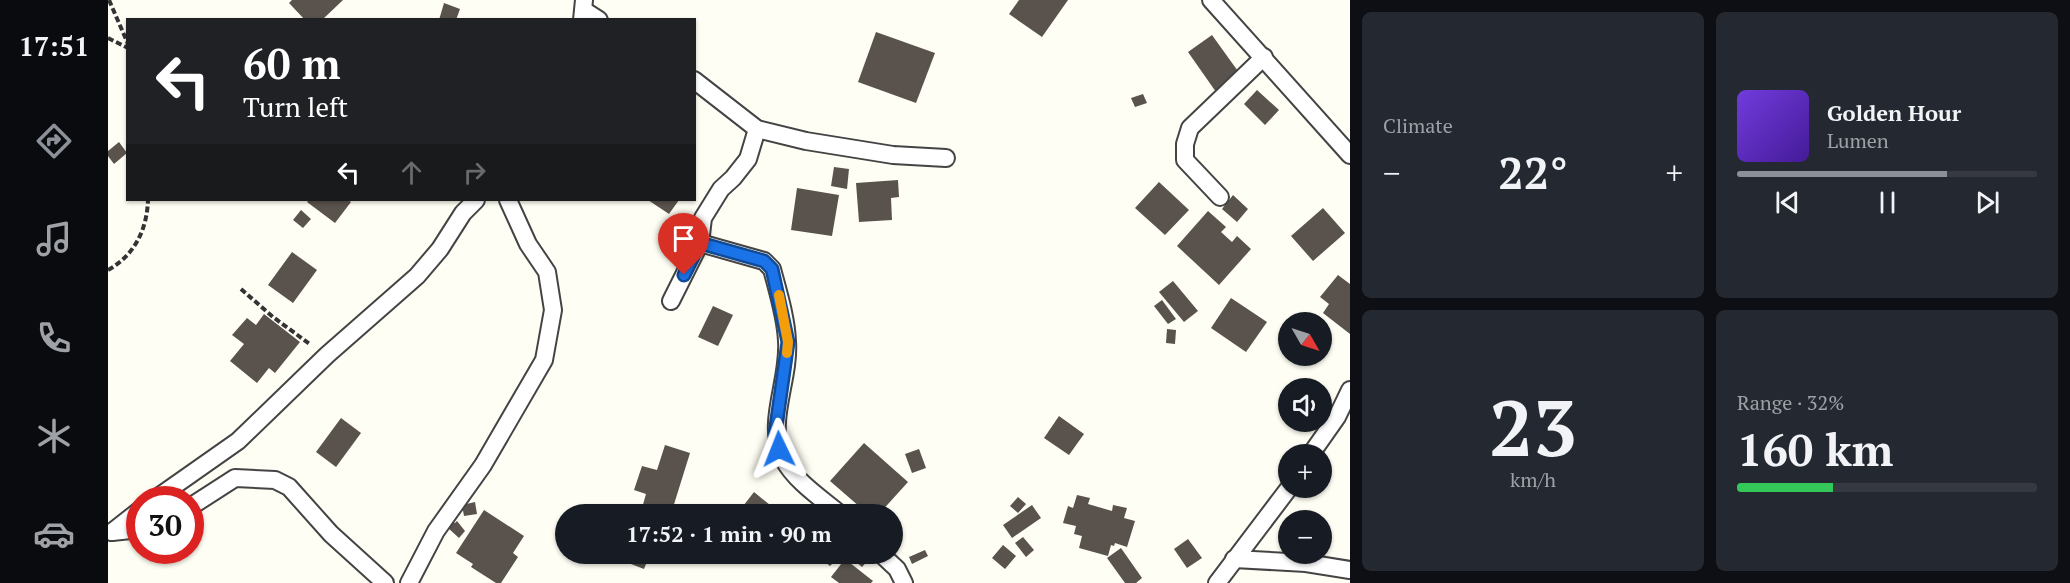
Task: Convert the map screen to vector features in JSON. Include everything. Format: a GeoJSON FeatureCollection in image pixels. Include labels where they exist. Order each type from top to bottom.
{"type":"FeatureCollection","features":[{"type":"Feature","properties":{"kind":"street"},"geometry":{"type":"LineString","coordinates":[[1210,0],[1264,57],[1350,155]]}},
{"type":"Feature","properties":{"kind":"street"},"geometry":{"type":"LineString","coordinates":[[1220,197],[1185,159],[1190,128],[1264,57]]}},
{"type":"Feature","properties":{"kind":"street"},"geometry":{"type":"LineString","coordinates":[[696,82],[757,129],[806,141],[893,155],[946,158]]}},
{"type":"Feature","properties":{"kind":"street"},"geometry":{"type":"LineString","coordinates":[[670,301],[700,243],[703,218],[721,189],[733,178],[747,159],[757,129]]}},
{"type":"Feature","properties":{"kind":"street"},"geometry":{"type":"LineString","coordinates":[[174,486],[238,441],[327,354],[417,276],[440,249],[463,213],[475,201]]}},
{"type":"Feature","properties":{"kind":"street"},"geometry":{"type":"LineString","coordinates":[[409,583],[436,531],[483,465],[544,360],[553,310],[547,272],[528,244],[508,201]]}},
{"type":"Feature","properties":{"kind":"street"},"geometry":{"type":"LineString","coordinates":[[700,243],[764,261],[772,269],[788,342],[775,434],[785,463],[829,504]]}},
{"type":"Feature","properties":{"kind":"street"},"geometry":{"type":"LineString","coordinates":[[1318,444],[1337,417],[1350,390]]}},
{"type":"Feature","properties":{"kind":"street"},"geometry":{"type":"LineString","coordinates":[[204,498],[235,478],[275,480],[289,488],[331,534],[385,583]]}},
{"type":"Feature","properties":{"kind":"street"},"geometry":{"type":"LineString","coordinates":[[1217,583],[1281,498]]}},
{"type":"Feature","properties":{"kind":"street"},"geometry":{"type":"LineString","coordinates":[[110,533],[126,521]]}},
{"type":"Feature","properties":{"kind":"street"},"geometry":{"type":"LineString","coordinates":[[110,533],[126,531]]}},
{"type":"Feature","properties":{"kind":"street"},"geometry":{"type":"LineString","coordinates":[[1234,559],[1306,563],[1350,570]]}},
{"type":"Feature","properties":{"kind":"street"},"geometry":{"type":"LineString","coordinates":[[892,564],[904,583]]}},
{"type":"Feature","properties":{"kind":"path"},"geometry":{"type":"LineString","coordinates":[[110,0],[126,41]]}},
{"type":"Feature","properties":{"kind":"path"},"geometry":{"type":"LineString","coordinates":[[108,38],[126,45]]}},
{"type":"Feature","properties":{"kind":"path"},"geometry":{"type":"LineString","coordinates":[[108,270],[141,239],[147,219],[148,201]]}},
{"type":"Feature","properties":{"kind":"path"},"geometry":{"type":"LineString","coordinates":[[241,289],[297,336],[327,354]]}},
{"type":"Feature","properties":{"kind":"building"},"geometry":{"type":"Polygon","coordinates":[[[292,0],[343,0],[324,18],[303,18],[289,3],[292,0]]]}},
{"type":"Feature","properties":{"kind":"building"},"geometry":{"type":"Polygon","coordinates":[[[1019,0],[1068,0],[1042,37],[1009,14],[1019,0]]]}},
{"type":"Feature","properties":{"kind":"building"},"geometry":{"type":"Polygon","coordinates":[[[444,3],[460,9],[457,18],[440,18],[444,3]]]}},
{"type":"Feature","properties":{"kind":"building"},"geometry":{"type":"Polygon","coordinates":[[[876,32],[935,53],[916,103],[858,82],[876,32]]]}},
{"type":"Feature","properties":{"kind":"building"},"geometry":{"type":"Polygon","coordinates":[[[1212,35],[1240,74],[1216,92],[1188,52],[1212,35]]]}},
{"type":"Feature","properties":{"kind":"building"},"geometry":{"type":"Polygon","coordinates":[[[1257,90],[1279,110],[1265,125],[1244,104],[1257,90]]]}},
{"type":"Feature","properties":{"kind":"building"},"geometry":{"type":"Polygon","coordinates":[[[1143,94],[1147,103],[1135,107],[1131,98],[1143,94]]]}},
{"type":"Feature","properties":{"kind":"building"},"geometry":{"type":"Polygon","coordinates":[[[119,142],[126,154],[114,164],[108,156],[108,151],[119,142]]]}},
{"type":"Feature","properties":{"kind":"building"},"geometry":{"type":"Polygon","coordinates":[[[834,167],[849,169],[847,189],[831,186],[834,167]]]}},
{"type":"Feature","properties":{"kind":"building"},"geometry":{"type":"Polygon","coordinates":[[[898,180],[899,197],[891,198],[892,220],[859,222],[856,183],[898,180]]]}},
{"type":"Feature","properties":{"kind":"building"},"geometry":{"type":"Polygon","coordinates":[[[1159,182],[1189,210],[1165,235],[1135,208],[1159,182]]]}},
{"type":"Feature","properties":{"kind":"building"},"geometry":{"type":"Polygon","coordinates":[[[797,188],[839,195],[832,236],[791,230],[797,188]]]}},
{"type":"Feature","properties":{"kind":"building"},"geometry":{"type":"Polygon","coordinates":[[[1233,195],[1248,209],[1237,222],[1222,209],[1233,195]]]}},
{"type":"Feature","properties":{"kind":"building"},"geometry":{"type":"Polygon","coordinates":[[[350,201],[351,202],[335,223],[307,202],[350,201]]]}},
{"type":"Feature","properties":{"kind":"building"},"geometry":{"type":"Polygon","coordinates":[[[650,201],[678,201],[669,214],[650,201]]]}},
{"type":"Feature","properties":{"kind":"building"},"geometry":{"type":"Polygon","coordinates":[[[1323,208],[1345,233],[1313,261],[1291,236],[1323,208]]]}},
{"type":"Feature","properties":{"kind":"building"},"geometry":{"type":"Polygon","coordinates":[[[301,210],[311,219],[303,228],[293,220],[301,210]]]}},
{"type":"Feature","properties":{"kind":"building"},"geometry":{"type":"Polygon","coordinates":[[[1208,211],[1226,227],[1221,232],[1232,242],[1237,236],[1251,249],[1219,285],[1177,246],[1208,211]]]}},
{"type":"Feature","properties":{"kind":"building"},"geometry":{"type":"Polygon","coordinates":[[[292,252],[317,270],[293,303],[268,285],[292,252]]]}},
{"type":"Feature","properties":{"kind":"building"},"geometry":{"type":"Polygon","coordinates":[[[1338,275],[1350,284],[1350,334],[1332,320],[1332,312],[1324,312],[1329,304],[1320,297],[1338,275]]]}},
{"type":"Feature","properties":{"kind":"building"},"geometry":{"type":"Polygon","coordinates":[[[1173,281],[1198,311],[1184,322],[1159,292],[1173,281]]]}},
{"type":"Feature","properties":{"kind":"building"},"geometry":{"type":"Polygon","coordinates":[[[1231,298],[1267,322],[1246,352],[1211,328],[1231,298]]]}},
{"type":"Feature","properties":{"kind":"building"},"geometry":{"type":"Polygon","coordinates":[[[1162,300],[1176,319],[1168,324],[1154,306],[1162,300]]]}},
{"type":"Feature","properties":{"kind":"building"},"geometry":{"type":"Polygon","coordinates":[[[713,306],[733,315],[718,346],[698,337],[713,306]]]}},
{"type":"Feature","properties":{"kind":"building"},"geometry":{"type":"Polygon","coordinates":[[[264,314],[300,342],[275,373],[269,368],[257,383],[230,361],[244,344],[232,335],[247,318],[256,325],[264,314]]]}},
{"type":"Feature","properties":{"kind":"building"},"geometry":{"type":"Polygon","coordinates":[[[1167,329],[1176,330],[1175,344],[1166,343],[1167,329]]]}},
{"type":"Feature","properties":{"kind":"building"},"geometry":{"type":"Polygon","coordinates":[[[1059,416],[1084,434],[1069,455],[1044,438],[1059,416]]]}},
{"type":"Feature","properties":{"kind":"building"},"geometry":{"type":"Polygon","coordinates":[[[341,418],[361,433],[336,467],[316,452],[341,418]]]}},
{"type":"Feature","properties":{"kind":"building"},"geometry":{"type":"Polygon","coordinates":[[[864,443],[908,482],[888,504],[856,504],[830,481],[864,443]]]}},
{"type":"Feature","properties":{"kind":"building"},"geometry":{"type":"Polygon","coordinates":[[[665,445],[690,453],[674,504],[643,504],[646,494],[634,490],[642,466],[657,470],[665,445]]]}},
{"type":"Feature","properties":{"kind":"building"},"geometry":{"type":"Polygon","coordinates":[[[919,449],[926,468],[912,473],[905,454],[919,449]]]}},
{"type":"Feature","properties":{"kind":"building"},"geometry":{"type":"Polygon","coordinates":[[[754,492],[769,504],[745,504],[754,492]]]}},
{"type":"Feature","properties":{"kind":"building"},"geometry":{"type":"Polygon","coordinates":[[[1077,495],[1090,498],[1088,504],[1112,511],[1113,505],[1127,508],[1124,518],[1135,521],[1127,547],[1115,543],[1114,546],[1111,545],[1108,556],[1079,548],[1082,536],[1074,534],[1076,526],[1063,523],[1068,506],[1073,508],[1077,495]]]}},
{"type":"Feature","properties":{"kind":"building"},"geometry":{"type":"Polygon","coordinates":[[[1018,497],[1026,504],[1018,513],[1010,506],[1018,497]]]}},
{"type":"Feature","properties":{"kind":"building"},"geometry":{"type":"Polygon","coordinates":[[[475,502],[477,514],[464,516],[462,505],[475,502]]]}},
{"type":"Feature","properties":{"kind":"building"},"geometry":{"type":"Polygon","coordinates":[[[1032,505],[1041,518],[1012,538],[1003,525],[1032,505]]]}},
{"type":"Feature","properties":{"kind":"building"},"geometry":{"type":"Polygon","coordinates":[[[484,510],[524,536],[513,553],[518,557],[501,583],[496,583],[471,567],[473,564],[456,553],[484,510]]]}},
{"type":"Feature","properties":{"kind":"building"},"geometry":{"type":"Polygon","coordinates":[[[452,521],[455,523],[457,521],[465,531],[459,538],[447,527],[452,521]]]}},
{"type":"Feature","properties":{"kind":"building"},"geometry":{"type":"Polygon","coordinates":[[[1023,537],[1034,550],[1026,557],[1015,543],[1023,537]]]}},
{"type":"Feature","properties":{"kind":"building"},"geometry":{"type":"Polygon","coordinates":[[[1188,539],[1202,558],[1187,568],[1174,549],[1188,539]]]}},
{"type":"Feature","properties":{"kind":"building"},"geometry":{"type":"Polygon","coordinates":[[[1003,545],[1016,556],[1005,569],[992,558],[1003,545]]]}},
{"type":"Feature","properties":{"kind":"building"},"geometry":{"type":"Polygon","coordinates":[[[1121,548],[1142,578],[1136,583],[1125,583],[1107,558],[1121,548]]]}},
{"type":"Feature","properties":{"kind":"building"},"geometry":{"type":"Polygon","coordinates":[[[925,550],[928,556],[912,564],[909,557],[925,550]]]}},
{"type":"Feature","properties":{"kind":"building"},"geometry":{"type":"Polygon","coordinates":[[[631,564],[646,564],[644,569],[631,564]]]}},
{"type":"Feature","properties":{"kind":"building"},"geometry":{"type":"Polygon","coordinates":[[[841,564],[851,564],[873,581],[871,583],[839,583],[831,577],[841,564]]]}},
{"type":"Feature","properties":{"kind":"slow traffic"},"geometry":{"type":"LineString","coordinates":[[779,295],[788,342],[787,353]]}},
{"type":"Feature","properties":{"kind":"route"},"geometry":{"type":"LineString","coordinates":[[684,275],[700,243],[764,261],[772,269],[788,342],[775,434],[779,449]]}}]}
